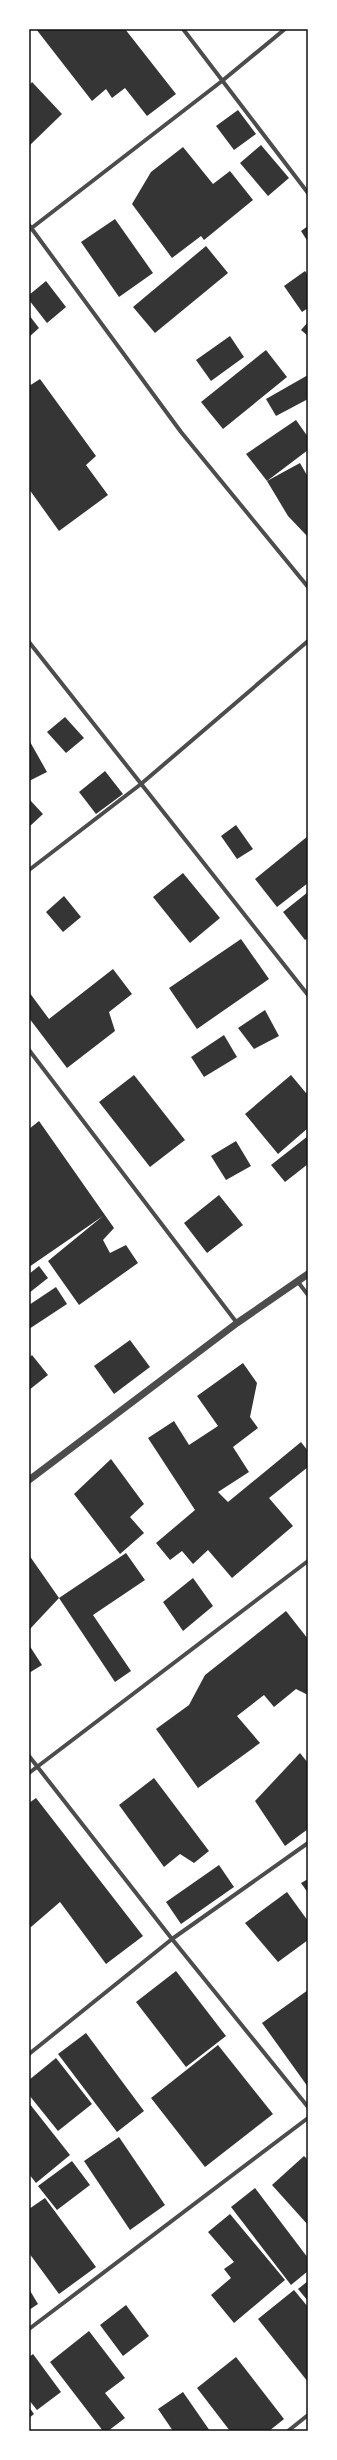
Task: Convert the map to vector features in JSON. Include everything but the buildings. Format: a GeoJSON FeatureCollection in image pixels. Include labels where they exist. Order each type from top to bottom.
{"type":"FeatureCollection","features":[{"type":"Feature","properties":{"kind":"street"},"geometry":{"type":"LineString","coordinates":[[183,29],[308,193]]}},
{"type":"Feature","properties":{"kind":"street"},"geometry":{"type":"LineString","coordinates":[[285,29],[222,81],[30,227],[180,432],[308,587]]}},
{"type":"Feature","properties":{"kind":"street"},"geometry":{"type":"LineString","coordinates":[[29,870],[141,784],[308,641]]}},
{"type":"Feature","properties":{"kind":"street"},"geometry":{"type":"LineString","coordinates":[[29,642],[308,995]]}},
{"type":"Feature","properties":{"kind":"street"},"geometry":{"type":"LineString","coordinates":[[29,1050],[237,1323]]}},
{"type":"Feature","properties":{"kind":"street"},"geometry":{"type":"LineString","coordinates":[[29,1480],[237,1323],[308,1274]]}},
{"type":"Feature","properties":{"kind":"street"},"geometry":{"type":"LineString","coordinates":[[298,1282],[308,1295]]}},
{"type":"Feature","properties":{"kind":"street"},"geometry":{"type":"LineString","coordinates":[[29,1773],[308,1561]]}},
{"type":"Feature","properties":{"kind":"street"},"geometry":{"type":"LineString","coordinates":[[29,1756],[172,1939],[308,2107]]}},
{"type":"Feature","properties":{"kind":"street"},"geometry":{"type":"LineString","coordinates":[[29,2054],[172,1939],[308,1843]]}},
{"type":"Feature","properties":{"kind":"street"},"geometry":{"type":"LineString","coordinates":[[29,2329],[308,2118]]}},
{"type":"Feature","properties":{"kind":"street"},"geometry":{"type":"LineString","coordinates":[[288,2431],[308,2415]]}}]}
